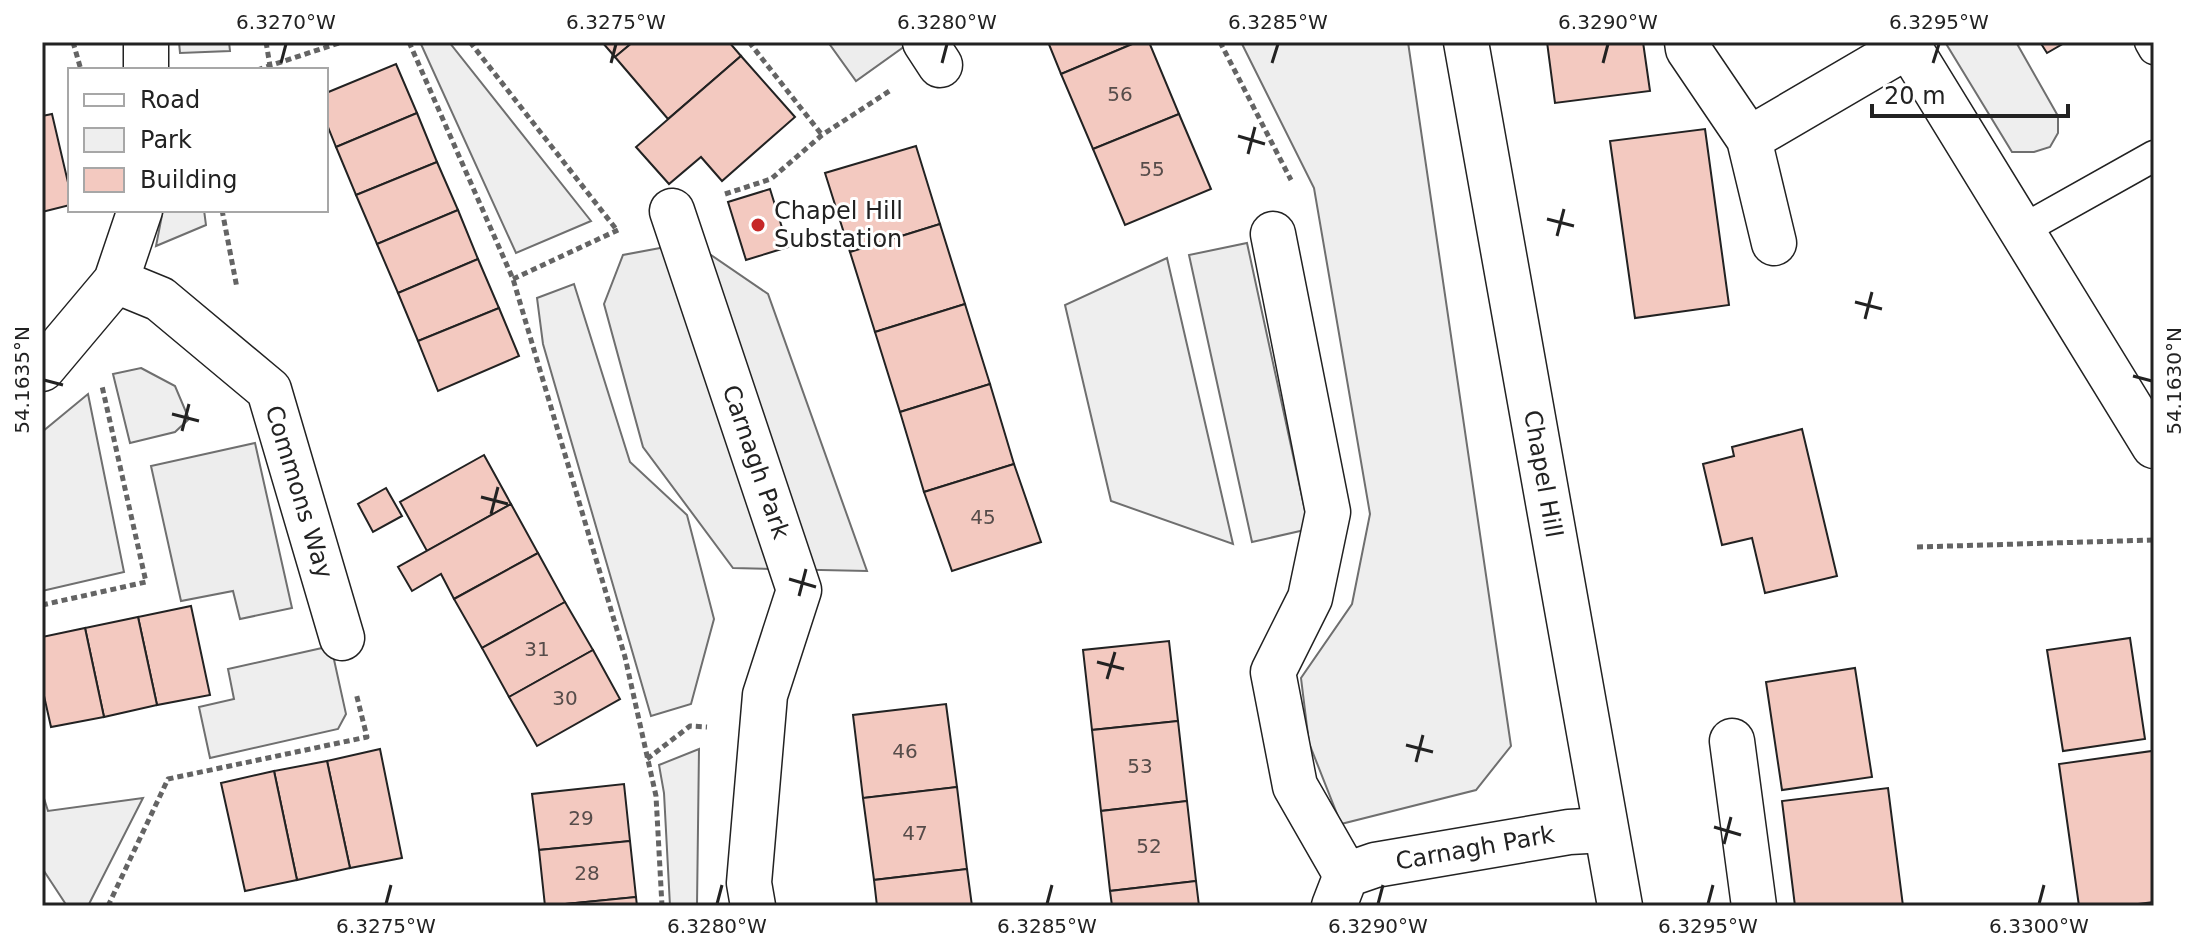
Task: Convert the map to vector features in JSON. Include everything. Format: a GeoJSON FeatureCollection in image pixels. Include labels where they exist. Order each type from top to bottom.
{"type":"FeatureCollection","features":[{"type":"Feature","properties":{"kind":"street"},"geometry":{"type":"LineString","coordinates":[[146,42],[146,68]]}},
{"type":"Feature","properties":{"kind":"street","name":"Chapel Hill"},"geometry":{"type":"LineString","coordinates":[[1466,42],[1620,906]]}},
{"type":"Feature","properties":{"kind":"street"},"geometry":{"type":"LineString","coordinates":[[1687,42],[1688,49],[1749,139],[1774,243]]}},
{"type":"Feature","properties":{"kind":"street"},"geometry":{"type":"LineString","coordinates":[[1749,139],[1907,44],[2154,446]]}},
{"type":"Feature","properties":{"kind":"street","name":"Carnagh Park"},"geometry":{"type":"LineString","coordinates":[[672,211],[799,590],[765,695],[749,883],[753,906]]}},
{"type":"Feature","properties":{"kind":"street"},"geometry":{"type":"LineString","coordinates":[[42,369],[116,281],[139,212]]}},
{"type":"Feature","properties":{"kind":"street","name":"Carnagh Park"},"geometry":{"type":"LineString","coordinates":[[1273,234],[1328,512],[1310,598],[1273,672],[1295,786],[1340,891],[1375,865],[1569,832],[1605,830]]}},
{"type":"Feature","properties":{"kind":"street","name":"Commons Way"},"geometry":{"type":"LineString","coordinates":[[116,281],[160,299],[269,390],[342,638]]}},
{"type":"Feature","properties":{"kind":"street"},"geometry":{"type":"LineString","coordinates":[[1732,741],[1754,906]]}},
{"type":"Feature","properties":{"kind":"lane"},"geometry":{"type":"LineString","coordinates":[[2150,42],[2154,49]]}},
{"type":"Feature","properties":{"kind":"lane"},"geometry":{"type":"LineString","coordinates":[[2022,230],[2154,156]]}},
{"type":"Feature","properties":{"kind":"path"},"geometry":{"type":"LineString","coordinates":[[73,42],[80,68]]}},
{"type":"Feature","properties":{"kind":"path"},"geometry":{"type":"LineString","coordinates":[[266,42],[270,66]]}},
{"type":"Feature","properties":{"kind":"path"},"geometry":{"type":"LineString","coordinates":[[264,68],[342,42]]}},
{"type":"Feature","properties":{"kind":"path"},"geometry":{"type":"LineString","coordinates":[[409,42],[513,279],[625,657],[656,796],[662,906]]}},
{"type":"Feature","properties":{"kind":"path"},"geometry":{"type":"LineString","coordinates":[[470,42],[616,230],[513,279]]}},
{"type":"Feature","properties":{"kind":"path"},"geometry":{"type":"LineString","coordinates":[[749,42],[822,135],[897,86]]}},
{"type":"Feature","properties":{"kind":"path"},"geometry":{"type":"LineString","coordinates":[[1220,42],[1299,196],[1273,234]]}},
{"type":"Feature","properties":{"kind":"path"},"geometry":{"type":"LineString","coordinates":[[42,605],[146,582],[99,371],[72,332]]}},
{"type":"Feature","properties":{"kind":"path"},"geometry":{"type":"LineString","coordinates":[[1917,547],[2154,540]]}},
{"type":"Feature","properties":{"kind":"path"},"geometry":{"type":"LineString","coordinates":[[108,906],[168,779],[367,737],[342,638]]}},
{"type":"Feature","properties":{"kind":"green space"},"geometry":{"type":"Polygon","coordinates":[[[420,42],[449,42],[591,221],[516,253],[420,42]]]}},
{"type":"Feature","properties":{"kind":"green space"},"geometry":{"type":"Polygon","coordinates":[[[1241,42],[1408,42],[1511,746],[1476,790],[1341,824],[1309,743],[1301,678],[1352,604],[1370,514],[1314,188],[1241,42]]]}},
{"type":"Feature","properties":{"kind":"green space"},"geometry":{"type":"Polygon","coordinates":[[[1945,42],[2016,42],[2058,116],[2058,133],[2050,147],[2034,152],[2012,152],[1945,42]]]}},
{"type":"Feature","properties":{"kind":"green space"},"geometry":{"type":"Polygon","coordinates":[[[163,212],[204,212],[206,225],[156,246],[163,212]]]}},
{"type":"Feature","properties":{"kind":"green space"},"geometry":{"type":"Polygon","coordinates":[[[1167,258],[1233,544],[1111,501],[1065,305],[1167,258]]]}},
{"type":"Feature","properties":{"kind":"green space"},"geometry":{"type":"Polygon","coordinates":[[[574,284],[630,462],[687,515],[714,619],[691,704],[651,716],[543,344],[537,298],[574,284]]]}},
{"type":"Feature","properties":{"kind":"green space"},"geometry":{"type":"Polygon","coordinates":[[[141,368],[175,386],[189,419],[175,432],[130,443],[113,374],[141,368]]]}},
{"type":"Feature","properties":{"kind":"green space"},"geometry":{"type":"Polygon","coordinates":[[[88,394],[124,572],[42,591],[42,432],[88,394]]]}},
{"type":"Feature","properties":{"kind":"green space"},"geometry":{"type":"Polygon","coordinates":[[[331,646],[346,714],[338,729],[210,758],[199,707],[234,699],[228,669],[331,646]]]}},
{"type":"Feature","properties":{"kind":"green space"},"geometry":{"type":"Polygon","coordinates":[[[699,749],[697,906],[670,906],[664,793],[659,765],[699,749]]]}},
{"type":"Feature","properties":{"kind":"green space"},"geometry":{"type":"Polygon","coordinates":[[[42,792],[48,811],[143,798],[88,906],[67,906],[42,868],[42,792]]]}},
{"type":"Feature","properties":{"kind":"shaded area"},"geometry":{"type":"Polygon","coordinates":[[[179,42],[229,42],[230,51],[180,53],[179,42]]]}},
{"type":"Feature","properties":{"kind":"shaded area"},"geometry":{"type":"Polygon","coordinates":[[[828,42],[902,42],[905,46],[856,81],[828,42]]]}},
{"type":"Feature","properties":{"kind":"shaded area"},"geometry":{"type":"Polygon","coordinates":[[[692,242],[768,294],[867,571],[733,568],[643,447],[604,304],[623,255],[692,242]]]}},
{"type":"Feature","properties":{"kind":"shaded area"},"geometry":{"type":"Polygon","coordinates":[[[1247,243],[1309,529],[1252,542],[1189,255],[1247,243]]]}},
{"type":"Feature","properties":{"kind":"shaded area"},"geometry":{"type":"Polygon","coordinates":[[[255,443],[292,608],[240,619],[233,591],[181,601],[151,466],[255,443]]]}},
{"type":"Feature","properties":{"kind":"building"},"geometry":{"type":"Polygon","coordinates":[[[602,42],[633,42],[615,57],[602,42]]]}},
{"type":"Feature","properties":{"kind":"building"},"geometry":{"type":"Polygon","coordinates":[[[633,42],[729,42],[741,56],[668,119],[615,57],[633,42]]]}},
{"type":"Feature","properties":{"kind":"building"},"geometry":{"type":"Polygon","coordinates":[[[1048,42],[1137,42],[1061,74],[1048,42]]]}},
{"type":"Feature","properties":{"kind":"building"},"geometry":{"type":"Polygon","coordinates":[[[1137,42],[1149,42],[1179,114],[1093,149],[1061,74],[1137,42]]]}},
{"type":"Feature","properties":{"kind":"building"},"geometry":{"type":"Polygon","coordinates":[[[1547,42],[1643,42],[1650,91],[1555,103],[1547,42]]]}},
{"type":"Feature","properties":{"kind":"building"},"geometry":{"type":"Polygon","coordinates":[[[2040,42],[2066,42],[2047,53],[2040,42]]]}},
{"type":"Feature","properties":{"kind":"building"},"geometry":{"type":"Polygon","coordinates":[[[741,56],[795,117],[722,181],[701,157],[669,184],[636,147],[741,56]]]}},
{"type":"Feature","properties":{"kind":"building"},"geometry":{"type":"Polygon","coordinates":[[[396,64],[417,113],[336,147],[328,127],[328,92],[396,64]]]}},
{"type":"Feature","properties":{"kind":"building"},"geometry":{"type":"Polygon","coordinates":[[[417,113],[437,162],[356,195],[336,147],[417,113]]]}},
{"type":"Feature","properties":{"kind":"building"},"geometry":{"type":"Polygon","coordinates":[[[52,114],[68,182],[68,206],[42,212],[42,116],[52,114]]]}},
{"type":"Feature","properties":{"kind":"building"},"geometry":{"type":"Polygon","coordinates":[[[1179,114],[1211,189],[1125,225],[1093,149],[1179,114]]]}},
{"type":"Feature","properties":{"kind":"building"},"geometry":{"type":"Polygon","coordinates":[[[1705,129],[1729,305],[1635,318],[1610,141],[1705,129]]]}},
{"type":"Feature","properties":{"kind":"building"},"geometry":{"type":"Polygon","coordinates":[[[916,146],[940,224],[850,252],[825,173],[916,146]]]}},
{"type":"Feature","properties":{"kind":"building"},"geometry":{"type":"Polygon","coordinates":[[[437,162],[458,210],[377,244],[356,195],[437,162]]]}},
{"type":"Feature","properties":{"kind":"building","name":"Chapel Hill Substation"},"geometry":{"type":"Polygon","coordinates":[[[770,189],[788,247],[746,260],[728,202],[770,189]]]}},
{"type":"Feature","properties":{"kind":"building"},"geometry":{"type":"Polygon","coordinates":[[[458,210],[478,259],[398,293],[377,244],[458,210]]]}},
{"type":"Feature","properties":{"kind":"building"},"geometry":{"type":"Polygon","coordinates":[[[940,224],[965,304],[875,332],[850,252],[940,224]]]}},
{"type":"Feature","properties":{"kind":"building"},"geometry":{"type":"Polygon","coordinates":[[[478,259],[499,308],[418,341],[398,293],[478,259]]]}},
{"type":"Feature","properties":{"kind":"building"},"geometry":{"type":"Polygon","coordinates":[[[965,304],[990,384],[900,412],[875,332],[965,304]]]}},
{"type":"Feature","properties":{"kind":"building"},"geometry":{"type":"Polygon","coordinates":[[[499,308],[519,356],[438,391],[418,341],[499,308]]]}},
{"type":"Feature","properties":{"kind":"building"},"geometry":{"type":"Polygon","coordinates":[[[990,384],[1014,464],[924,492],[900,412],[990,384]]]}},
{"type":"Feature","properties":{"kind":"building"},"geometry":{"type":"Polygon","coordinates":[[[1802,429],[1837,576],[1765,593],[1752,538],[1722,545],[1703,464],[1734,456],[1732,447],[1802,429]]]}},
{"type":"Feature","properties":{"kind":"building"},"geometry":{"type":"Polygon","coordinates":[[[484,455],[511,504],[427,551],[400,502],[484,455]]]}},
{"type":"Feature","properties":{"kind":"building"},"geometry":{"type":"Polygon","coordinates":[[[1014,464],[1041,542],[952,571],[924,492],[1014,464]]]}},
{"type":"Feature","properties":{"kind":"building"},"geometry":{"type":"Polygon","coordinates":[[[386,488],[402,516],[373,532],[358,504],[386,488]]]}},
{"type":"Feature","properties":{"kind":"building"},"geometry":{"type":"Polygon","coordinates":[[[511,504],[538,553],[454,599],[441,574],[412,591],[398,567],[511,504]]]}},
{"type":"Feature","properties":{"kind":"building"},"geometry":{"type":"Polygon","coordinates":[[[538,553],[565,602],[482,648],[454,599],[538,553]]]}},
{"type":"Feature","properties":{"kind":"building"},"geometry":{"type":"Polygon","coordinates":[[[565,602],[593,650],[509,697],[482,648],[565,602]]]}},
{"type":"Feature","properties":{"kind":"building"},"geometry":{"type":"Polygon","coordinates":[[[191,606],[210,695],[157,705],[138,617],[191,606]]]}},
{"type":"Feature","properties":{"kind":"building"},"geometry":{"type":"Polygon","coordinates":[[[138,617],[157,705],[104,717],[85,628],[138,617]]]}},
{"type":"Feature","properties":{"kind":"building"},"geometry":{"type":"Polygon","coordinates":[[[85,628],[104,717],[51,727],[42,687],[42,637],[85,628]]]}},
{"type":"Feature","properties":{"kind":"building"},"geometry":{"type":"Polygon","coordinates":[[[2130,638],[2145,739],[2063,751],[2047,650],[2130,638]]]}},
{"type":"Feature","properties":{"kind":"building"},"geometry":{"type":"Polygon","coordinates":[[[1169,641],[1178,721],[1092,730],[1083,650],[1169,641]]]}},
{"type":"Feature","properties":{"kind":"building"},"geometry":{"type":"Polygon","coordinates":[[[593,650],[620,699],[537,746],[509,697],[593,650]]]}},
{"type":"Feature","properties":{"kind":"building"},"geometry":{"type":"Polygon","coordinates":[[[1855,668],[1872,777],[1782,790],[1766,682],[1855,668]]]}},
{"type":"Feature","properties":{"kind":"building"},"geometry":{"type":"Polygon","coordinates":[[[946,704],[957,787],[863,798],[853,715],[946,704]]]}},
{"type":"Feature","properties":{"kind":"building"},"geometry":{"type":"Polygon","coordinates":[[[1178,721],[1187,801],[1101,811],[1092,730],[1178,721]]]}},
{"type":"Feature","properties":{"kind":"building"},"geometry":{"type":"Polygon","coordinates":[[[380,749],[402,858],[350,868],[327,761],[380,749]]]}},
{"type":"Feature","properties":{"kind":"building"},"geometry":{"type":"Polygon","coordinates":[[[2152,751],[2154,902],[2079,906],[2059,764],[2152,751]]]}},
{"type":"Feature","properties":{"kind":"building"},"geometry":{"type":"Polygon","coordinates":[[[327,761],[350,868],[297,880],[274,771],[327,761]]]}},
{"type":"Feature","properties":{"kind":"building"},"geometry":{"type":"Polygon","coordinates":[[[274,771],[297,880],[245,891],[221,783],[274,771]]]}},
{"type":"Feature","properties":{"kind":"building"},"geometry":{"type":"Polygon","coordinates":[[[624,784],[630,841],[539,850],[532,794],[624,784]]]}},
{"type":"Feature","properties":{"kind":"building"},"geometry":{"type":"Polygon","coordinates":[[[957,787],[967,869],[874,880],[863,798],[957,787]]]}},
{"type":"Feature","properties":{"kind":"building"},"geometry":{"type":"Polygon","coordinates":[[[1888,788],[1903,906],[1795,906],[1782,801],[1888,788]]]}},
{"type":"Feature","properties":{"kind":"building"},"geometry":{"type":"Polygon","coordinates":[[[1187,801],[1196,881],[1110,891],[1101,811],[1187,801]]]}},
{"type":"Feature","properties":{"kind":"building"},"geometry":{"type":"Polygon","coordinates":[[[630,841],[636,897],[545,906],[539,850],[630,841]]]}},
{"type":"Feature","properties":{"kind":"building"},"geometry":{"type":"Polygon","coordinates":[[[967,869],[972,906],[877,906],[874,880],[967,869]]]}},
{"type":"Feature","properties":{"kind":"building"},"geometry":{"type":"Polygon","coordinates":[[[1196,881],[1199,906],[1112,906],[1110,891],[1196,881]]]}},
{"type":"Feature","properties":{"kind":"building"},"geometry":{"type":"Polygon","coordinates":[[[636,897],[637,906],[545,906],[636,897]]]}},
{"type":"Feature","properties":{"kind":"place","name":"Chapel Hill Substation"},"geometry":{"type":"Point","coordinates":[758,225]}}]}
